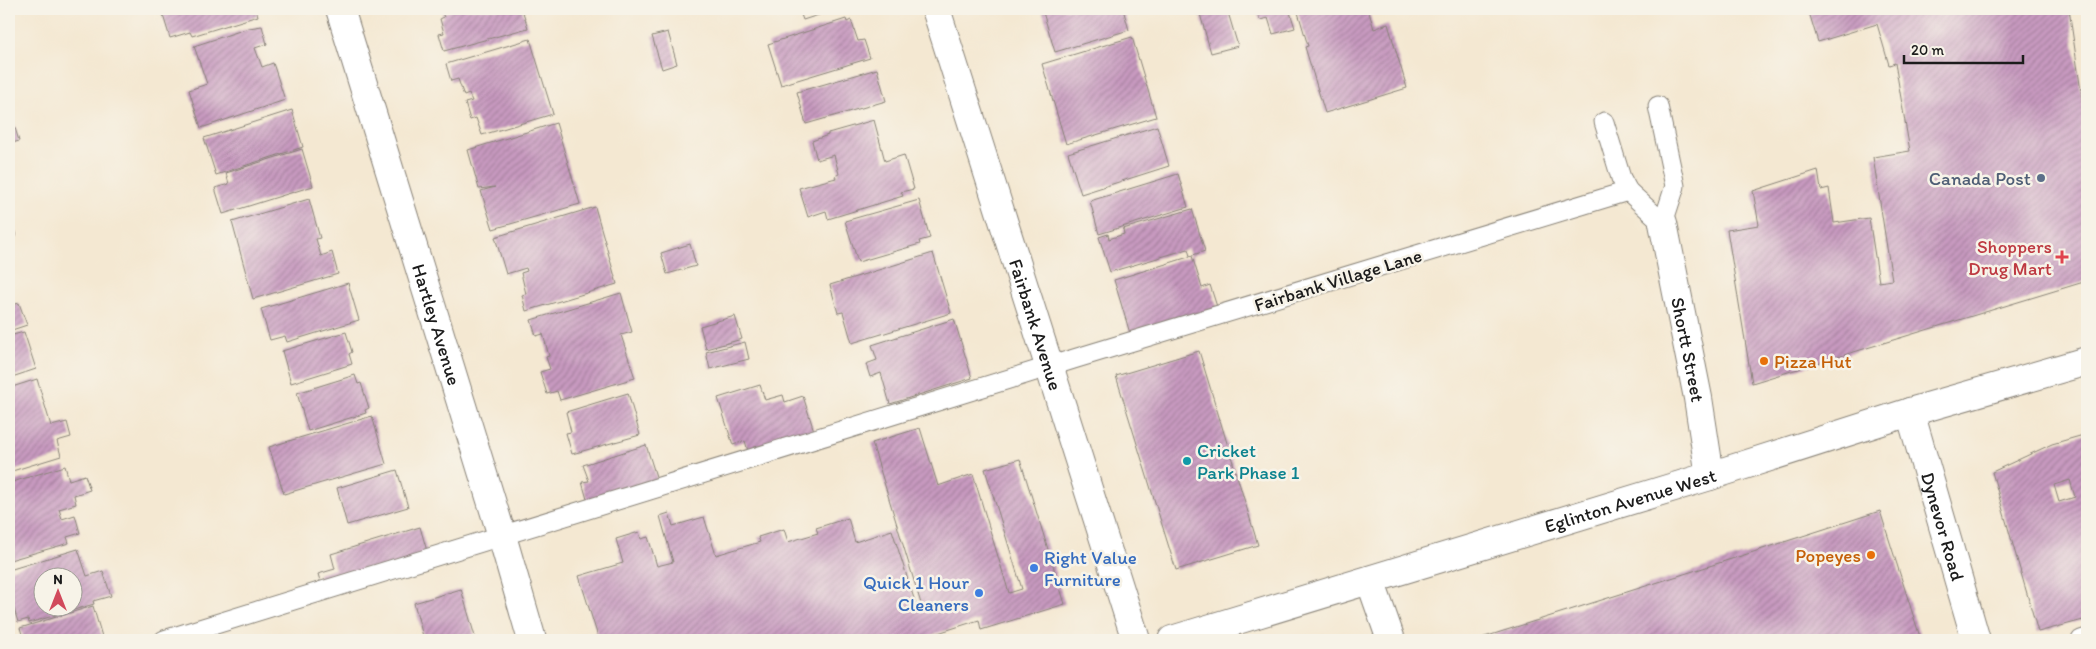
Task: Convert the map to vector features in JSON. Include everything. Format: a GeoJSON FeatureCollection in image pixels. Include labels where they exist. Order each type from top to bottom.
{"type":"FeatureCollection","features":[{"type":"Feature","properties":{"kind":"street","name":"Hartley Avenue"},"geometry":{"type":"LineString","coordinates":[[340,9],[502,536],[532,640]]}},
{"type":"Feature","properties":{"kind":"street","name":"Fairbank Avenue"},"geometry":{"type":"LineString","coordinates":[[936,9],[1136,640]]}},
{"type":"Feature","properties":{"kind":"street","name":"Shortt Street"},"geometry":{"type":"LineString","coordinates":[[1663,223],[1698,398],[1710,476]]}},
{"type":"Feature","properties":{"kind":"street","name":"Eglinton Avenue West"},"geometry":{"type":"LineString","coordinates":[[1172,640],[1710,476],[1910,412],[2087,361]]}},
{"type":"Feature","properties":{"kind":"street","name":"Dynevor Road"},"geometry":{"type":"LineString","coordinates":[[1910,412],[1976,640]]}},
{"type":"Feature","properties":{"kind":"street"},"geometry":{"type":"LineString","coordinates":[[1370,580],[1391,640]]}},
{"type":"Feature","properties":{"kind":"lane"},"geometry":{"type":"LineString","coordinates":[[1604,122],[1621,178],[1628,191],[1663,223],[1675,186],[1658,106]]}},
{"type":"Feature","properties":{"kind":"lane","name":"Fairbank Village Lane"},"geometry":{"type":"LineString","coordinates":[[164,640],[1048,367],[1628,191]]}},
{"type":"Feature","properties":{"kind":"lane"},"geometry":{"type":"LineString","coordinates":[[2081,640],[2087,638]]}},
{"type":"Feature","properties":{"kind":"building"},"geometry":{"type":"Polygon","coordinates":[[[175,9],[256,9],[258,16],[192,36],[190,32],[170,38],[162,12],[175,9]]]}},
{"type":"Feature","properties":{"kind":"building"},"geometry":{"type":"Polygon","coordinates":[[[457,9],[522,9],[528,28],[444,51],[439,34],[444,33],[440,19],[444,17],[442,13],[457,9]]]}},
{"type":"Feature","properties":{"kind":"building"},"geometry":{"type":"Polygon","coordinates":[[[799,9],[837,9],[803,20],[799,9]]]}},
{"type":"Feature","properties":{"kind":"building"},"geometry":{"type":"Polygon","coordinates":[[[1042,9],[1123,9],[1129,30],[1055,52],[1042,9]]]}},
{"type":"Feature","properties":{"kind":"building"},"geometry":{"type":"Polygon","coordinates":[[[1195,9],[1227,9],[1238,46],[1211,53],[1200,14],[1197,15],[1195,9]]]}},
{"type":"Feature","properties":{"kind":"building"},"geometry":{"type":"Polygon","coordinates":[[[1256,9],[1289,9],[1295,28],[1273,34],[1268,18],[1260,20],[1256,9]]]}},
{"type":"Feature","properties":{"kind":"building"},"geometry":{"type":"Polygon","coordinates":[[[1297,9],[1368,9],[1374,29],[1388,24],[1407,88],[1325,113],[1305,47],[1308,46],[1297,9]]]}},
{"type":"Feature","properties":{"kind":"building"},"geometry":{"type":"Polygon","coordinates":[[[1808,9],[2069,9],[2087,133],[2087,281],[1752,383],[1727,230],[1759,225],[1753,191],[1818,170],[1821,190],[1829,188],[1834,223],[1869,218],[1879,282],[1892,280],[1873,157],[1910,151],[1895,63],[1889,65],[1877,24],[1818,42],[1808,9]]]}},
{"type":"Feature","properties":{"kind":"building"},"geometry":{"type":"Polygon","coordinates":[[[846,19],[847,22],[851,20],[858,41],[864,40],[870,58],[781,85],[768,44],[846,19]]]}},
{"type":"Feature","properties":{"kind":"building"},"geometry":{"type":"Polygon","coordinates":[[[262,26],[267,44],[255,48],[262,67],[273,63],[285,100],[201,128],[189,90],[207,84],[194,46],[249,28],[262,26]]]}},
{"type":"Feature","properties":{"kind":"building"},"geometry":{"type":"Polygon","coordinates":[[[668,32],[677,64],[662,69],[652,36],[668,32]]]}},
{"type":"Feature","properties":{"kind":"building"},"geometry":{"type":"Polygon","coordinates":[[[1132,37],[1156,117],[1066,144],[1042,64],[1132,37]]]}},
{"type":"Feature","properties":{"kind":"building"},"geometry":{"type":"Polygon","coordinates":[[[530,39],[553,114],[482,135],[476,118],[470,120],[465,103],[472,101],[469,94],[464,96],[458,79],[451,81],[446,64],[530,39]]]}},
{"type":"Feature","properties":{"kind":"building"},"geometry":{"type":"Polygon","coordinates":[[[877,69],[886,101],[806,124],[797,92],[877,69]]]}},
{"type":"Feature","properties":{"kind":"building"},"geometry":{"type":"Polygon","coordinates":[[[9,108],[19,141],[9,144],[9,108]]]}},
{"type":"Feature","properties":{"kind":"building"},"geometry":{"type":"Polygon","coordinates":[[[292,110],[303,147],[216,175],[204,138],[292,110]]]}},
{"type":"Feature","properties":{"kind":"building"},"geometry":{"type":"Polygon","coordinates":[[[874,120],[885,161],[904,155],[914,189],[901,192],[903,196],[828,219],[826,211],[808,217],[799,188],[836,178],[835,176],[839,174],[834,155],[817,160],[812,141],[828,135],[828,133],[874,120]]]}},
{"type":"Feature","properties":{"kind":"building"},"geometry":{"type":"Polygon","coordinates":[[[556,123],[580,204],[493,229],[481,191],[495,187],[479,189],[468,150],[556,123]]]}},
{"type":"Feature","properties":{"kind":"building"},"geometry":{"type":"Polygon","coordinates":[[[1157,126],[1169,166],[1081,194],[1068,153],[1157,126]]]}},
{"type":"Feature","properties":{"kind":"building"},"geometry":{"type":"Polygon","coordinates":[[[302,149],[313,186],[223,214],[215,188],[229,184],[226,173],[302,149]]]}},
{"type":"Feature","properties":{"kind":"building"},"geometry":{"type":"Polygon","coordinates":[[[1178,174],[1188,207],[1099,234],[1090,201],[1178,174]]]}},
{"type":"Feature","properties":{"kind":"building"},"geometry":{"type":"Polygon","coordinates":[[[309,199],[320,238],[316,239],[321,256],[332,252],[338,274],[253,299],[232,222],[309,199]]]}},
{"type":"Feature","properties":{"kind":"building"},"geometry":{"type":"Polygon","coordinates":[[[919,200],[930,238],[919,241],[920,244],[858,262],[845,221],[919,200]]]}},
{"type":"Feature","properties":{"kind":"building"},"geometry":{"type":"Polygon","coordinates":[[[595,207],[617,284],[526,311],[522,295],[526,294],[521,273],[527,271],[526,268],[506,274],[495,237],[595,207]]]}},
{"type":"Feature","properties":{"kind":"building"},"geometry":{"type":"Polygon","coordinates":[[[1192,209],[1205,251],[1190,256],[1188,249],[1110,272],[1099,237],[1108,234],[1109,239],[1124,234],[1123,229],[1192,209]]]}},
{"type":"Feature","properties":{"kind":"building"},"geometry":{"type":"Polygon","coordinates":[[[9,213],[16,236],[9,238],[9,213]]]}},
{"type":"Feature","properties":{"kind":"building"},"geometry":{"type":"Polygon","coordinates":[[[690,244],[696,266],[667,274],[661,253],[690,244]]]}},
{"type":"Feature","properties":{"kind":"building"},"geometry":{"type":"Polygon","coordinates":[[[933,253],[951,313],[852,343],[843,312],[838,313],[830,285],[933,253]]]}},
{"type":"Feature","properties":{"kind":"building"},"geometry":{"type":"Polygon","coordinates":[[[1192,256],[1202,288],[1210,285],[1219,313],[1132,340],[1114,280],[1192,256]]]}},
{"type":"Feature","properties":{"kind":"building"},"geometry":{"type":"Polygon","coordinates":[[[348,283],[359,320],[287,342],[285,336],[270,340],[261,309],[348,283]]]}},
{"type":"Feature","properties":{"kind":"building"},"geometry":{"type":"Polygon","coordinates":[[[621,293],[632,332],[621,335],[635,378],[560,400],[557,391],[547,394],[540,372],[550,369],[546,357],[549,356],[543,334],[536,336],[531,320],[621,293]]]}},
{"type":"Feature","properties":{"kind":"building"},"geometry":{"type":"Polygon","coordinates":[[[19,303],[27,325],[9,331],[9,306],[19,303]]]}},
{"type":"Feature","properties":{"kind":"building"},"geometry":{"type":"Polygon","coordinates":[[[735,316],[742,339],[706,349],[700,326],[735,316]]]}},
{"type":"Feature","properties":{"kind":"building"},"geometry":{"type":"Polygon","coordinates":[[[954,319],[972,378],[890,404],[881,373],[870,377],[866,364],[877,360],[872,345],[954,319]]]}},
{"type":"Feature","properties":{"kind":"building"},"geometry":{"type":"Polygon","coordinates":[[[24,332],[36,369],[9,378],[9,336],[24,332]]]}},
{"type":"Feature","properties":{"kind":"building"},"geometry":{"type":"Polygon","coordinates":[[[346,332],[352,352],[349,354],[352,364],[291,383],[282,351],[346,332]]]}},
{"type":"Feature","properties":{"kind":"building"},"geometry":{"type":"Polygon","coordinates":[[[745,342],[749,359],[710,369],[706,352],[745,342]]]}},
{"type":"Feature","properties":{"kind":"building","name":"Cricket Park Phase 1"},"geometry":{"type":"Polygon","coordinates":[[[1199,351],[1258,545],[1176,570],[1116,376],[1199,351]]]}},
{"type":"Feature","properties":{"kind":"building"},"geometry":{"type":"Polygon","coordinates":[[[355,375],[358,384],[361,383],[369,408],[365,410],[366,413],[308,431],[297,393],[355,375]]]}},
{"type":"Feature","properties":{"kind":"building"},"geometry":{"type":"Polygon","coordinates":[[[37,379],[51,426],[67,422],[71,437],[57,441],[61,456],[9,472],[9,388],[37,379]]]}},
{"type":"Feature","properties":{"kind":"building"},"geometry":{"type":"Polygon","coordinates":[[[760,385],[765,400],[783,395],[785,402],[803,396],[814,431],[748,451],[745,441],[733,445],[718,398],[760,385]]]}},
{"type":"Feature","properties":{"kind":"building"},"geometry":{"type":"Polygon","coordinates":[[[628,393],[640,435],[572,454],[566,433],[571,432],[566,412],[628,393]]]}},
{"type":"Feature","properties":{"kind":"building"},"geometry":{"type":"Polygon","coordinates":[[[372,416],[386,464],[284,494],[269,447],[372,416]]]}},
{"type":"Feature","properties":{"kind":"building"},"geometry":{"type":"Polygon","coordinates":[[[920,428],[938,486],[973,474],[1009,593],[1022,589],[985,469],[1020,459],[1065,604],[981,630],[979,620],[916,640],[599,640],[579,576],[623,563],[616,539],[639,532],[641,539],[648,537],[657,566],[673,562],[660,516],[669,513],[673,526],[704,517],[716,555],[760,542],[758,537],[784,529],[788,542],[818,533],[816,528],[848,518],[855,542],[892,530],[917,608],[922,607],[872,443],[920,428]]]}},
{"type":"Feature","properties":{"kind":"building"},"geometry":{"type":"Polygon","coordinates":[[[2087,434],[2087,619],[2038,632],[1992,472],[2052,444],[2087,434]],[[2070,480],[2054,485],[2059,502],[2075,497],[2070,480]]]}},
{"type":"Feature","properties":{"kind":"building"},"geometry":{"type":"Polygon","coordinates":[[[646,445],[659,486],[589,506],[582,482],[589,481],[583,465],[646,445]]]}},
{"type":"Feature","properties":{"kind":"building"},"geometry":{"type":"Polygon","coordinates":[[[65,466],[69,480],[85,475],[90,490],[74,495],[76,504],[59,509],[62,519],[75,515],[80,533],[67,537],[69,543],[10,560],[9,483],[65,466]]]}},
{"type":"Feature","properties":{"kind":"building"},"geometry":{"type":"Polygon","coordinates":[[[397,470],[408,507],[347,525],[337,488],[397,470]]]}},
{"type":"Feature","properties":{"kind":"building"},"geometry":{"type":"Polygon","coordinates":[[[1880,511],[1921,640],[1475,640],[1741,556],[1880,511]]]}},
{"type":"Feature","properties":{"kind":"building"},"geometry":{"type":"Polygon","coordinates":[[[420,527],[429,558],[323,591],[318,574],[335,569],[331,554],[420,527]]]}},
{"type":"Feature","properties":{"kind":"building"},"geometry":{"type":"Polygon","coordinates":[[[78,549],[87,576],[103,571],[111,596],[93,601],[94,604],[82,608],[82,566],[32,566],[32,616],[53,616],[29,623],[28,619],[18,622],[9,593],[9,570],[78,549]]]}},
{"type":"Feature","properties":{"kind":"building"},"geometry":{"type":"Polygon","coordinates":[[[461,589],[476,640],[424,640],[414,603],[461,589]]]}},
{"type":"Feature","properties":{"kind":"building"},"geometry":{"type":"Polygon","coordinates":[[[93,606],[103,640],[24,640],[20,628],[60,616],[82,616],[82,609],[93,606]]]}},
{"type":"Feature","properties":{"kind":"place","name":"Canada Post"},"geometry":{"type":"Point","coordinates":[2041,178]}},
{"type":"Feature","properties":{"kind":"place","name":"Shoppers Drug Mart"},"geometry":{"type":"Point","coordinates":[2062,257]}},
{"type":"Feature","properties":{"kind":"place","name":"Pizza Hut"},"geometry":{"type":"Point","coordinates":[1764,361]}},
{"type":"Feature","properties":{"kind":"place","name":"Cricket Park Phase 1"},"geometry":{"type":"Point","coordinates":[1187,461]}},
{"type":"Feature","properties":{"kind":"place","name":"Popeyes"},"geometry":{"type":"Point","coordinates":[1871,555]}},
{"type":"Feature","properties":{"kind":"place","name":"Right Value Furniture"},"geometry":{"type":"Point","coordinates":[1034,568]}},
{"type":"Feature","properties":{"kind":"place","name":"Quick 1 Hour Cleaners"},"geometry":{"type":"Point","coordinates":[979,593]}}]}
